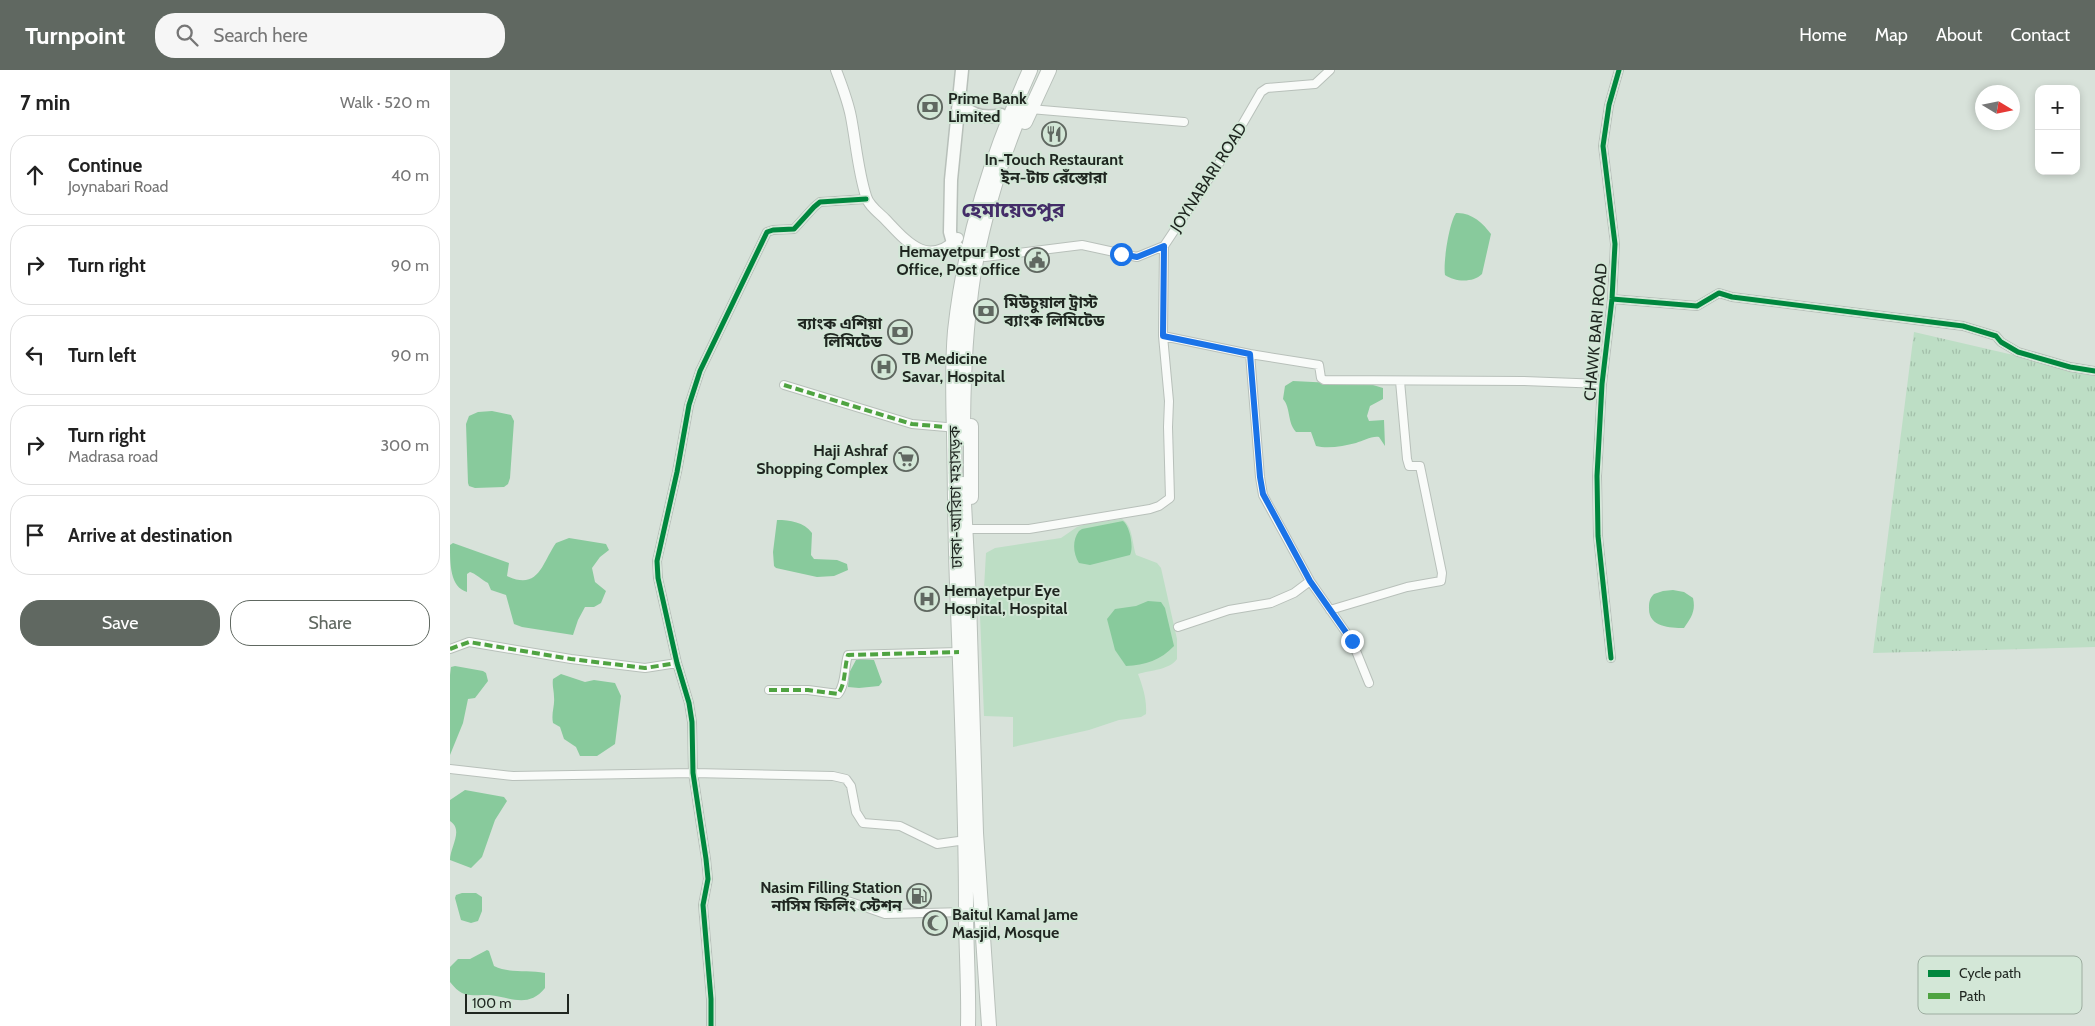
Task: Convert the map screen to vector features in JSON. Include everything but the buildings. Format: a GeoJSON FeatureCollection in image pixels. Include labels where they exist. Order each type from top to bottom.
{"type":"FeatureCollection","features":[{"type":"Feature","properties":{"kind":"highway"},"geometry":{"type":"LineString","coordinates":[[963,601],[950,580],[946,427],[948,327],[958,244],[975,187],[1001,115],[1020,70]]}},
{"type":"Feature","properties":{"kind":"highway","name":"ঢাকা-আরিচা মহাসড়ক"},"geometry":{"type":"LineString","coordinates":[[989,1026],[963,601],[954,516],[952,393],[955,330],[968,250],[984,186],[1008,120],[1030,70]]}},
{"type":"Feature","properties":{"kind":"highway","name":"ঢাকা-আরিচা মহাসড়ক"},"geometry":{"type":"LineString","coordinates":[[968,1026],[969,975],[966,912],[966,840],[959,652],[963,601],[962,465],[965,344],[977,258],[1004,160],[1019,116],[1039,70]]}},
{"type":"Feature","properties":{"kind":"highway"},"geometry":{"type":"LineString","coordinates":[[963,601],[972,567],[970,399],[972,352],[980,285],[1006,173],[1030,109],[1049,70]]}},
{"type":"Feature","properties":{"kind":"main road"},"geometry":{"type":"LineString","coordinates":[[958,244],[950,232],[951,180],[962,70]]}},
{"type":"Feature","properties":{"kind":"main road"},"geometry":{"type":"LineString","coordinates":[[958,244],[956,231],[957,180],[968,70]]}},
{"type":"Feature","properties":{"kind":"main road"},"geometry":{"type":"LineString","coordinates":[[964,106],[971,113],[981,116],[1001,115]]}},
{"type":"Feature","properties":{"kind":"street"},"geometry":{"type":"LineString","coordinates":[[836,70],[846,95],[851,116],[866,199],[912,246],[924,252],[958,244]]}},
{"type":"Feature","properties":{"kind":"street","name":"JOYNABARI ROAD"},"geometry":{"type":"LineString","coordinates":[[985,257],[1082,245],[1137,257],[1164,246],[1224,156],[1261,92],[1267,88],[1315,84],[1330,70]]}},
{"type":"Feature","properties":{"kind":"street","name":"CHAWK BARI ROAD"},"geometry":{"type":"LineString","coordinates":[[1611,658],[1597,513],[1602,384],[1612,299],[1615,244],[1602,146],[1609,105],[1619,70]]}},
{"type":"Feature","properties":{"kind":"street"},"geometry":{"type":"LineString","coordinates":[[1030,109],[1184,122]]}},
{"type":"Feature","properties":{"kind":"street"},"geometry":{"type":"LineString","coordinates":[[710,1026],[710,999],[703,905],[708,879],[693,773],[692,722],[658,578],[657,561],[677,472],[689,405],[700,371],[767,232],[794,229],[820,202],[866,199]]}},
{"type":"Feature","properties":{"kind":"street"},"geometry":{"type":"LineString","coordinates":[[972,529],[1029,529],[1150,508],[1168,500],[1171,494],[1168,453],[1169,401],[1163,336],[1164,246]]}},
{"type":"Feature","properties":{"kind":"street"},"geometry":{"type":"LineString","coordinates":[[1612,299],[1697,306],[1719,293],[1732,297],[1856,314],[1909,318],[1939,324],[1963,326],[1996,336],[2001,342],[2018,352],[2070,367],[2095,371]]}},
{"type":"Feature","properties":{"kind":"street"},"geometry":{"type":"LineString","coordinates":[[1163,336],[1250,354],[1319,364],[1321,378],[1324,380],[1523,381],[1602,384]]}},
{"type":"Feature","properties":{"kind":"street"},"geometry":{"type":"LineString","coordinates":[[1250,354],[1263,494],[1310,581],[1352,641],[1369,683]]}},
{"type":"Feature","properties":{"kind":"street"},"geometry":{"type":"LineString","coordinates":[[1330,610],[1408,587],[1441,581],[1442,573],[1420,466],[1409,466],[1407,458],[1400,381]]}},
{"type":"Feature","properties":{"kind":"street"},"geometry":{"type":"LineString","coordinates":[[784,385],[912,424],[946,427]]}},
{"type":"Feature","properties":{"kind":"street"},"geometry":{"type":"LineString","coordinates":[[1178,627],[1229,610],[1271,603],[1294,593],[1310,581]]}},
{"type":"Feature","properties":{"kind":"street"},"geometry":{"type":"LineString","coordinates":[[450,649],[469,642],[571,659],[645,668],[677,663]]}},
{"type":"Feature","properties":{"kind":"street"},"geometry":{"type":"LineString","coordinates":[[770,690],[808,690],[838,694],[842,689],[844,665],[848,654],[959,652]]}},
{"type":"Feature","properties":{"kind":"street"},"geometry":{"type":"LineString","coordinates":[[450,769],[513,776],[693,773],[833,776],[846,779],[851,786],[856,812],[863,823],[900,826],[937,844],[966,840]]}},
{"type":"Feature","properties":{"kind":"street"},"geometry":{"type":"LineString","coordinates":[[842,894],[845,900],[885,914],[966,912]]}},
{"type":"Feature","properties":{"kind":"green space"},"geometry":{"type":"Polygon","coordinates":[[[1914,332],[2095,374],[2095,647],[1873,653],[1914,332]]]}},
{"type":"Feature","properties":{"kind":"green space"},"geometry":{"type":"Polygon","coordinates":[[[1122,519],[1130,530],[1136,555],[1157,563],[1161,568],[1177,639],[1177,659],[1165,668],[1138,674],[1146,704],[1146,714],[1141,717],[1119,720],[1089,730],[1013,747],[1013,717],[984,716],[980,615],[986,553],[995,548],[1061,538],[1077,527],[1087,524],[1122,519]]]}},
{"type":"Feature","properties":{"kind":"shaded area"},"geometry":{"type":"Polygon","coordinates":[[[1456,213],[1472,216],[1491,234],[1482,274],[1474,279],[1459,280],[1445,275],[1447,243],[1456,213]]]}},
{"type":"Feature","properties":{"kind":"shaded area"},"geometry":{"type":"Polygon","coordinates":[[[1293,381],[1373,385],[1383,388],[1383,399],[1370,406],[1367,416],[1369,421],[1384,420],[1385,446],[1379,437],[1376,437],[1346,445],[1321,447],[1316,446],[1311,432],[1296,432],[1291,424],[1283,399],[1285,386],[1293,381]]]}},
{"type":"Feature","properties":{"kind":"shaded area"},"geometry":{"type":"Polygon","coordinates":[[[492,411],[511,415],[514,421],[510,478],[508,484],[504,487],[475,488],[469,486],[468,483],[466,424],[469,416],[478,412],[492,411]]]}},
{"type":"Feature","properties":{"kind":"shaded area"},"geometry":{"type":"Polygon","coordinates":[[[777,520],[792,521],[805,526],[812,533],[811,555],[814,559],[837,560],[847,564],[848,570],[834,576],[817,577],[776,568],[774,566],[773,552],[777,520]]]}},
{"type":"Feature","properties":{"kind":"shaded area"},"geometry":{"type":"Polygon","coordinates":[[[1123,521],[1128,527],[1131,537],[1132,547],[1130,555],[1090,565],[1079,563],[1074,547],[1079,531],[1123,521]]]}},
{"type":"Feature","properties":{"kind":"shaded area"},"geometry":{"type":"Polygon","coordinates":[[[569,538],[606,544],[609,550],[600,557],[592,568],[595,582],[606,591],[601,603],[594,607],[585,607],[573,635],[514,624],[506,595],[491,590],[488,583],[470,572],[467,574],[467,592],[461,589],[454,580],[450,552],[450,545],[453,543],[509,563],[507,576],[518,580],[526,580],[538,573],[556,543],[569,538]]]}},
{"type":"Feature","properties":{"kind":"shaded area"},"geometry":{"type":"Polygon","coordinates":[[[1673,590],[1684,592],[1693,598],[1694,607],[1692,614],[1684,628],[1661,625],[1656,623],[1650,615],[1649,603],[1654,594],[1673,590]]]}},
{"type":"Feature","properties":{"kind":"shaded area"},"geometry":{"type":"Polygon","coordinates":[[[1148,601],[1161,602],[1165,608],[1174,646],[1164,655],[1152,661],[1126,666],[1115,650],[1107,619],[1115,609],[1136,606],[1148,601]]]}},
{"type":"Feature","properties":{"kind":"shaded area"},"geometry":{"type":"Polygon","coordinates":[[[856,660],[874,660],[882,682],[879,686],[848,687],[849,673],[856,660]]]}},
{"type":"Feature","properties":{"kind":"shaded area"},"geometry":{"type":"Polygon","coordinates":[[[451,667],[483,671],[486,673],[488,681],[475,698],[468,699],[463,723],[450,755],[450,675],[451,667]]]}},
{"type":"Feature","properties":{"kind":"shaded area"},"geometry":{"type":"Polygon","coordinates":[[[561,674],[585,682],[594,680],[615,683],[621,696],[615,744],[597,756],[580,756],[576,747],[564,739],[560,727],[553,723],[553,679],[561,674]]]}},
{"type":"Feature","properties":{"kind":"shaded area"},"geometry":{"type":"Polygon","coordinates":[[[465,790],[504,797],[507,801],[495,820],[482,857],[471,868],[450,860],[456,829],[450,821],[450,800],[465,790]]]}},
{"type":"Feature","properties":{"kind":"shaded area"},"geometry":{"type":"Polygon","coordinates":[[[476,893],[482,897],[482,911],[478,921],[471,923],[461,920],[455,898],[456,895],[476,893]]]}},
{"type":"Feature","properties":{"kind":"shaded area"},"geometry":{"type":"Polygon","coordinates":[[[487,950],[494,966],[513,971],[545,973],[545,988],[532,998],[518,1000],[489,995],[468,995],[455,988],[450,982],[450,967],[458,959],[470,959],[487,950]]]}},
{"type":"Feature","properties":{"kind":"marked path"},"geometry":{"type":"LineString","coordinates":[[784,385],[912,424],[946,427]]}},
{"type":"Feature","properties":{"kind":"marked path"},"geometry":{"type":"LineString","coordinates":[[450,649],[469,642],[571,659],[645,668],[677,663]]}},
{"type":"Feature","properties":{"kind":"marked path"},"geometry":{"type":"LineString","coordinates":[[769,690],[808,690],[838,694],[841,690],[848,655],[959,652]]}},
{"type":"Feature","properties":{"kind":"cycle path"},"geometry":{"type":"LineString","coordinates":[[1611,658],[1598,536],[1597,476],[1602,384],[1612,299],[1615,244],[1603,146],[1609,105],[1619,70]]}},
{"type":"Feature","properties":{"kind":"cycle path"},"geometry":{"type":"LineString","coordinates":[[711,1026],[711,999],[703,905],[708,879],[693,773],[692,722],[658,578],[657,561],[677,472],[689,405],[700,371],[767,232],[794,229],[820,202],[866,199]]}},
{"type":"Feature","properties":{"kind":"cycle path"},"geometry":{"type":"LineString","coordinates":[[1612,299],[1697,306],[1719,293],[1732,297],[1963,326],[1996,336],[2001,342],[2018,352],[2070,367],[2095,371]]}},
{"type":"Feature","properties":{"kind":"place","name":"Prime Bank Limited"},"geometry":{"type":"Point","coordinates":[930,107]}},
{"type":"Feature","properties":{"kind":"place","name":"In-Touch Restaurant ইন-টাচ রেঁস্তোরা"},"geometry":{"type":"Point","coordinates":[1054,134]}},
{"type":"Feature","properties":{"kind":"place","name":"Hemayetpur Post Office, Post office"},"geometry":{"type":"Point","coordinates":[1037,260]}},
{"type":"Feature","properties":{"kind":"place","name":"মিউচুয়াল ট্রাস্ট ব্যাংক লিমিটেড"},"geometry":{"type":"Point","coordinates":[986,311]}},
{"type":"Feature","properties":{"kind":"place","name":"ব্যাংক এশিয়া লিমিটেড"},"geometry":{"type":"Point","coordinates":[900,332]}},
{"type":"Feature","properties":{"kind":"place","name":"TB Medicine Savar, Hospital"},"geometry":{"type":"Point","coordinates":[884,367]}},
{"type":"Feature","properties":{"kind":"place","name":"Haji Ashraf Shopping Complex"},"geometry":{"type":"Point","coordinates":[906,459]}},
{"type":"Feature","properties":{"kind":"place","name":"Hemayetpur Eye Hospital, Hospital"},"geometry":{"type":"Point","coordinates":[927,599]}},
{"type":"Feature","properties":{"kind":"place","name":"Nasim Filling Station নাসিম ফিলিং স্টেশন"},"geometry":{"type":"Point","coordinates":[919,896]}},
{"type":"Feature","properties":{"kind":"place","name":"Baitul Kamal Jame Masjid, Mosque"},"geometry":{"type":"Point","coordinates":[935,923]}},
{"type":"Feature","properties":{"kind":"district","name":"হেমায়েতপুর"},"geometry":{"type":"Point","coordinates":[1013,210]}},
{"type":"Feature","properties":{"kind":"route"},"geometry":{"type":"LineString","coordinates":[[1121,254],[1137,257],[1164,246],[1163,336],[1250,354],[1263,494],[1310,581],[1352,641]]}}]}
